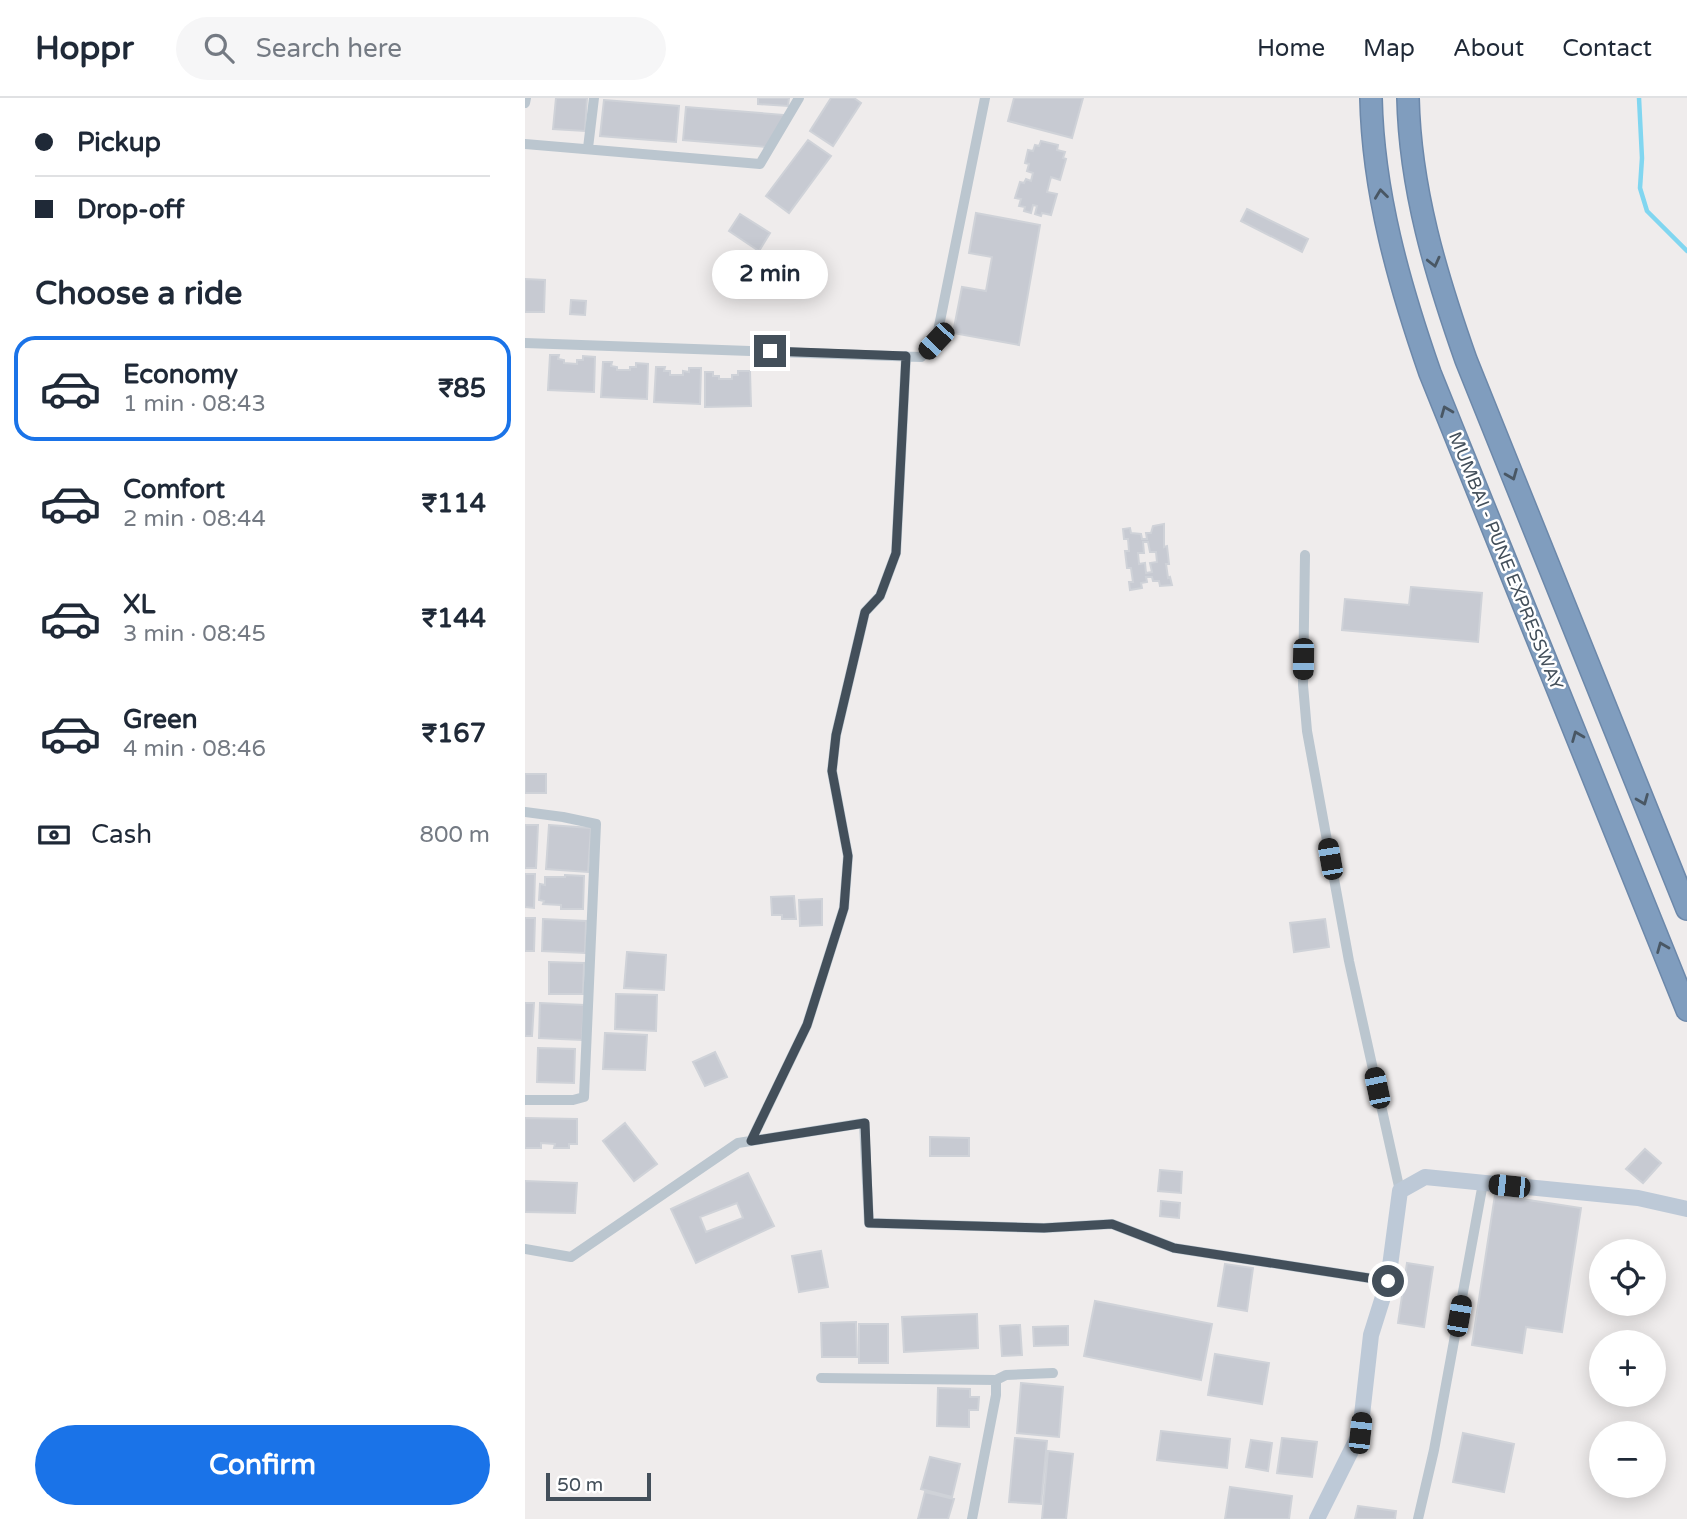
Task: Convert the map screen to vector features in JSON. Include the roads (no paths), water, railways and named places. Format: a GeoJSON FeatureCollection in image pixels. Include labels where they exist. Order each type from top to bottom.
{"type":"FeatureCollection","features":[{"type":"Feature","properties":{"kind":"highway","name":"MUMBAI - PUNE EXPRESSWAY"},"geometry":{"type":"LineString","coordinates":[[1371,98],[1383,213],[1403,294],[1421,347],[1687,1010]]}},
{"type":"Feature","properties":{"kind":"highway"},"geometry":{"type":"LineString","coordinates":[[1408,98],[1420,206],[1439,284],[1466,360],[1687,909]]}},
{"type":"Feature","properties":{"kind":"street"},"geometry":{"type":"LineString","coordinates":[[589,148],[594,98]]}},
{"type":"Feature","properties":{"kind":"street"},"geometry":{"type":"LineString","coordinates":[[525,144],[760,164],[799,98]]}},
{"type":"Feature","properties":{"kind":"street"},"geometry":{"type":"LineString","coordinates":[[525,343],[921,357],[936,341],[985,98]]}},
{"type":"Feature","properties":{"kind":"street"},"geometry":{"type":"LineString","coordinates":[[751,1141],[807,1025],[844,908],[848,856],[832,771],[836,735],[865,612],[880,596],[896,553],[906,356]]}},
{"type":"Feature","properties":{"kind":"street"},"geometry":{"type":"LineString","coordinates":[[1305,555],[1303,685],[1307,731],[1349,961],[1400,1191],[1388,1281],[1371,1335],[1360,1433],[1317,1519]]}},
{"type":"Feature","properties":{"kind":"street"},"geometry":{"type":"LineString","coordinates":[[525,812],[596,824],[584,1097],[573,1100],[525,1100]]}},
{"type":"Feature","properties":{"kind":"street"},"geometry":{"type":"LineString","coordinates":[[525,1249],[571,1257],[738,1143],[865,1123],[869,1223],[1044,1228],[1112,1224],[1174,1248],[1388,1281]]}},
{"type":"Feature","properties":{"kind":"street"},"geometry":{"type":"LineString","coordinates":[[1400,1191],[1425,1177],[1638,1198],[1687,1209]]}},
{"type":"Feature","properties":{"kind":"street"},"geometry":{"type":"LineString","coordinates":[[1418,1519],[1434,1450],[1483,1183]]}},
{"type":"Feature","properties":{"kind":"street"},"geometry":{"type":"LineString","coordinates":[[821,1378],[996,1380],[1006,1375],[1053,1373]]}},
{"type":"Feature","properties":{"kind":"street"},"geometry":{"type":"LineString","coordinates":[[972,1519],[996,1395],[996,1380]]}},
{"type":"Feature","properties":{"kind":"waterway"},"geometry":{"type":"LineString","coordinates":[[1639,98],[1642,158],[1640,188],[1647,211],[1687,251]]}}]}
